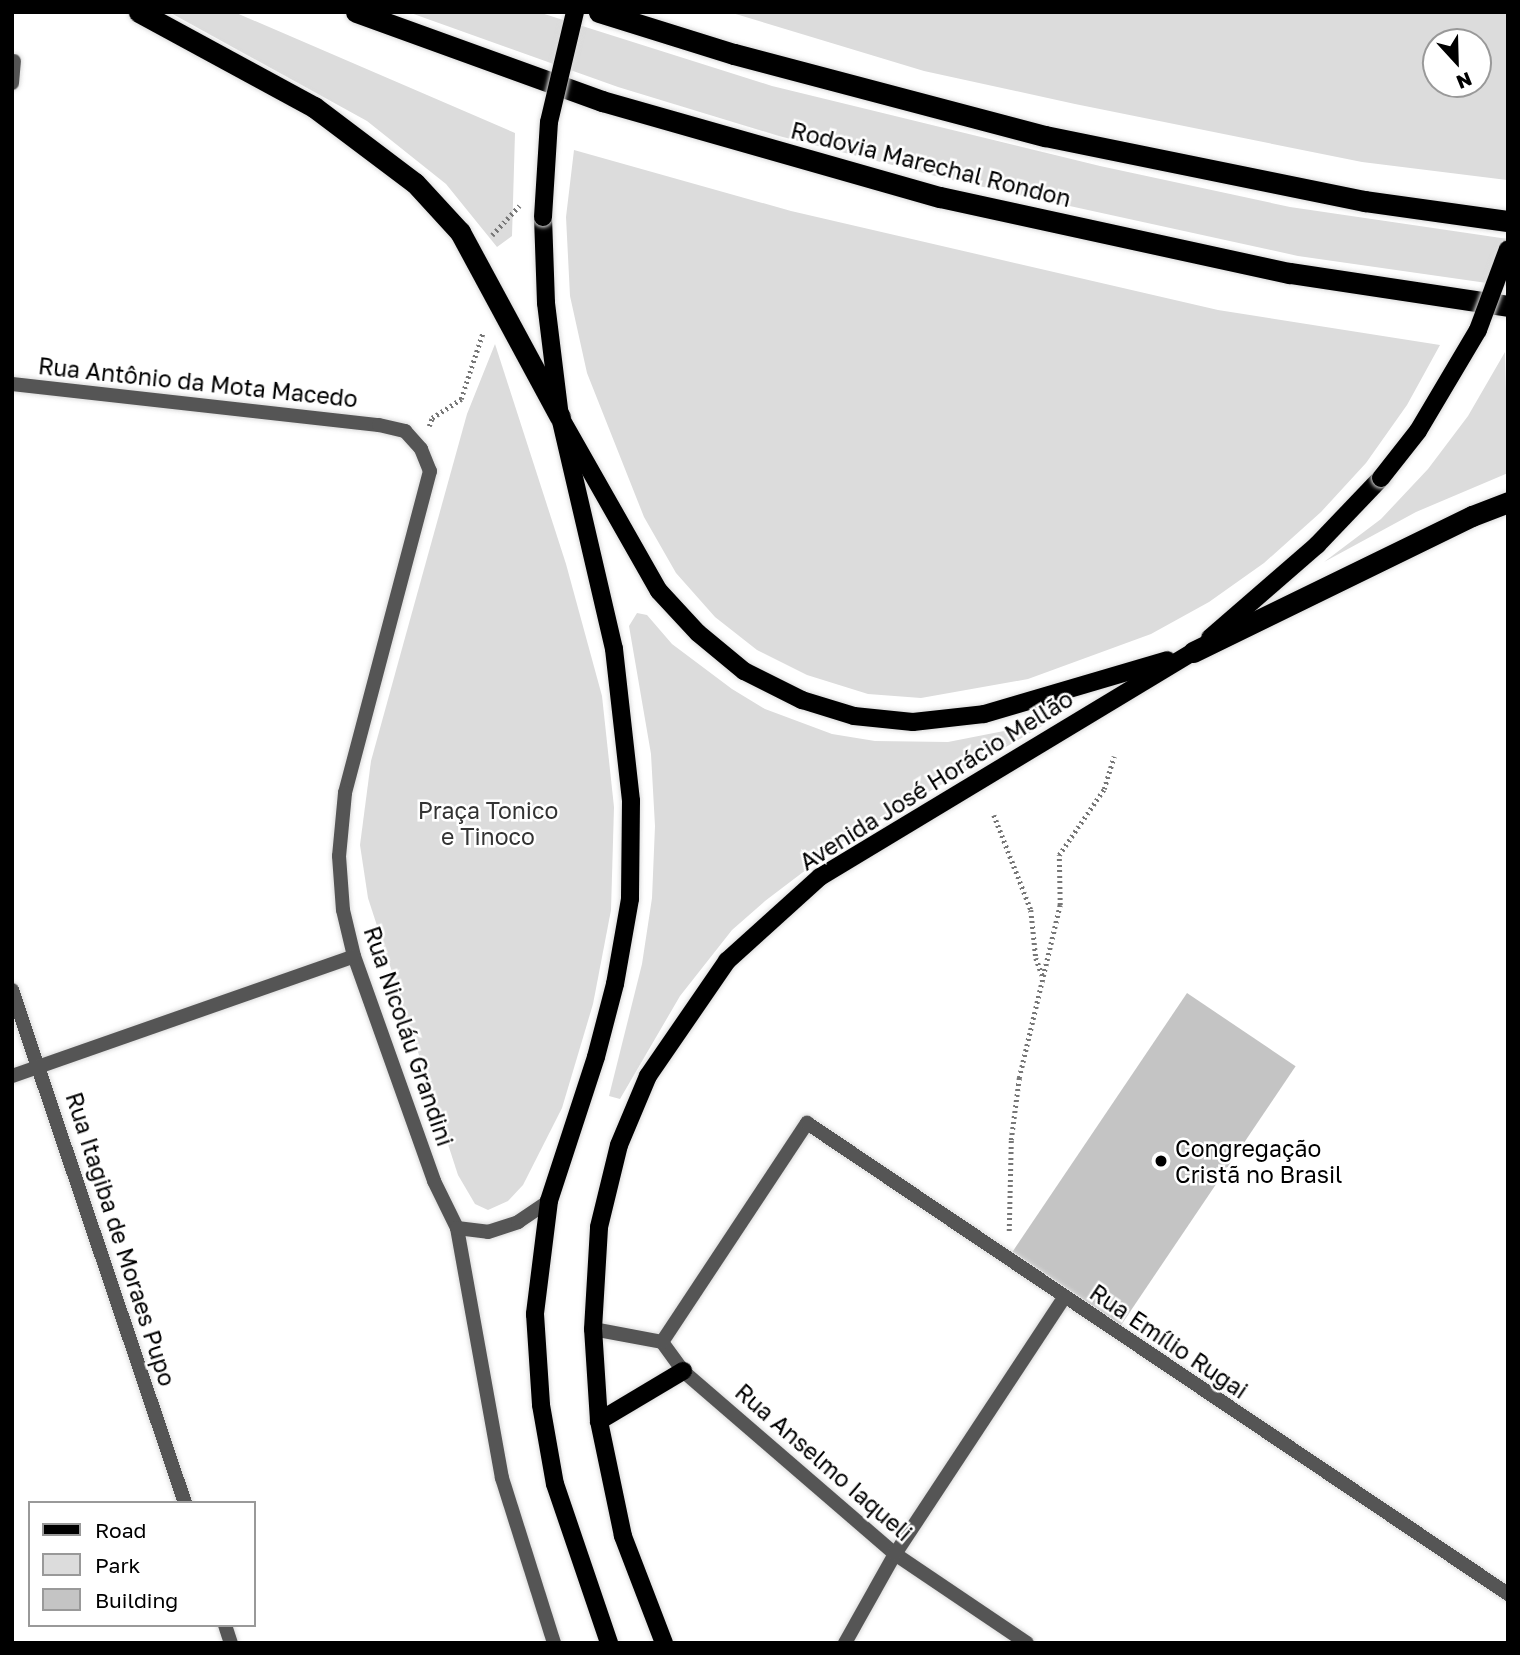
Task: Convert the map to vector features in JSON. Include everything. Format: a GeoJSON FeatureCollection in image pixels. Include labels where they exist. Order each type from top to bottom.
{"type":"FeatureCollection","features":[{"type":"Feature","properties":{"kind":"highway"},"geometry":{"type":"LineString","coordinates":[[139,12],[314,107],[363,140],[415,183],[460,232],[560,417]]}},
{"type":"Feature","properties":{"kind":"highway","name":"Rodovia Marechal Rondon"},"geometry":{"type":"LineString","coordinates":[[356,12],[602,101],[940,197],[1290,273],[1508,306]]}},
{"type":"Feature","properties":{"kind":"highway"},"geometry":{"type":"LineString","coordinates":[[599,12],[760,61],[1045,136],[1364,201],[1508,221]]}},
{"type":"Feature","properties":{"kind":"highway"},"geometry":{"type":"LineString","coordinates":[[1193,652],[1472,516],[1508,502]]}},
{"type":"Feature","properties":{"kind":"main road"},"geometry":{"type":"LineString","coordinates":[[575,12],[548,122],[543,217],[546,303],[560,417],[620,691],[631,801],[630,899],[599,1045],[549,1200],[535,1314],[541,1405],[555,1484],[609,1643]]}},
{"type":"Feature","properties":{"kind":"main road"},"geometry":{"type":"LineString","coordinates":[[560,417],[659,591],[698,633],[744,671],[802,700],[854,716],[913,722],[984,715],[1193,652],[1317,545],[1381,478],[1418,431],[1478,330],[1508,249]]}},
{"type":"Feature","properties":{"kind":"main road","name":"Avenida José Horácio Mellão"},"geometry":{"type":"LineString","coordinates":[[664,1643],[623,1536],[599,1421],[593,1329],[599,1227],[619,1145],[648,1076],[727,961],[820,877],[1193,652]]}},
{"type":"Feature","properties":{"kind":"main road"},"geometry":{"type":"LineString","coordinates":[[599,1421],[683,1371]]}},
{"type":"Feature","properties":{"kind":"street"},"geometry":{"type":"LineString","coordinates":[[12,83],[14,61]]}},
{"type":"Feature","properties":{"kind":"street","name":"Rua Antônio da Mota Macedo"},"geometry":{"type":"LineString","coordinates":[[12,384],[379,425],[405,431],[421,449]]}},
{"type":"Feature","properties":{"kind":"street","name":"Rua Nicoláu Grandini"},"geometry":{"type":"LineString","coordinates":[[421,449],[429,471],[345,793],[339,856],[343,910],[354,956],[434,1181],[457,1228],[502,1478],[554,1643]]}},
{"type":"Feature","properties":{"kind":"street"},"geometry":{"type":"LineString","coordinates":[[12,1076],[354,956]]}},
{"type":"Feature","properties":{"kind":"street","name":"Rua Itagiba de Moraes Pupo"},"geometry":{"type":"LineString","coordinates":[[12,990],[184,1501]]}},
{"type":"Feature","properties":{"kind":"street","name":"Rua Emílio Rugai"},"geometry":{"type":"LineString","coordinates":[[662,1342],[807,1123],[1508,1594]]}},
{"type":"Feature","properties":{"kind":"street"},"geometry":{"type":"LineString","coordinates":[[457,1228],[488,1232],[517,1222],[549,1200]]}},
{"type":"Feature","properties":{"kind":"street"},"geometry":{"type":"LineString","coordinates":[[845,1643],[895,1554],[1064,1298]]}},
{"type":"Feature","properties":{"kind":"street"},"geometry":{"type":"LineString","coordinates":[[593,1329],[662,1342]]}},
{"type":"Feature","properties":{"kind":"street","name":"Rua Anselmo Iaqueli"},"geometry":{"type":"LineString","coordinates":[[662,1342],[683,1371],[895,1554],[1027,1643]]}},
{"type":"Feature","properties":{"kind":"path"},"geometry":{"type":"LineString","coordinates":[[421,449],[432,418],[461,399],[495,293]]}},
{"type":"Feature","properties":{"kind":"path"},"geometry":{"type":"LineString","coordinates":[[1008,1238],[1019,1078],[1060,905],[1059,855],[1104,789],[1114,756]]}},
{"type":"Feature","properties":{"kind":"path"},"geometry":{"type":"LineString","coordinates":[[994,815],[1012,870],[1031,910],[1036,958],[1043,978]]}},
{"type":"Feature","properties":{"kind":"green space"},"geometry":{"type":"Polygon","coordinates":[[[169,12],[234,12],[515,133],[512,236],[497,247],[446,184],[367,121],[169,12]]]}},
{"type":"Feature","properties":{"kind":"green space"},"geometry":{"type":"Polygon","coordinates":[[[408,12],[538,12],[772,86],[1100,166],[1290,207],[1508,239],[1508,286],[1298,256],[947,179],[779,136],[618,87],[408,12]]]}},
{"type":"Feature","properties":{"kind":"green space"},"geometry":{"type":"Polygon","coordinates":[[[729,12],[1508,12],[1507,180],[1362,162],[924,71],[729,12]]]}},
{"type":"Feature","properties":{"kind":"green space"},"geometry":{"type":"Polygon","coordinates":[[[574,150],[791,211],[1218,310],[1440,345],[1407,405],[1366,463],[1321,512],[1264,563],[1209,602],[1151,634],[1028,679],[921,698],[868,694],[807,675],[757,650],[715,617],[676,573],[644,517],[587,373],[570,296],[566,217],[574,150]]]}},
{"type":"Feature","properties":{"kind":"green space","name":"Praça Tonico e Tinoco"},"geometry":{"type":"Polygon","coordinates":[[[495,344],[566,564],[602,696],[614,807],[611,910],[593,1004],[562,1108],[523,1185],[508,1201],[488,1210],[475,1204],[458,1175],[368,898],[360,845],[371,761],[467,414],[495,344]]]}},
{"type":"Feature","properties":{"kind":"green space"},"geometry":{"type":"Polygon","coordinates":[[[1505,352],[1508,473],[1416,512],[1324,562],[1381,519],[1428,469],[1468,416],[1505,352]]]}},
{"type":"Feature","properties":{"kind":"green space"},"geometry":{"type":"Polygon","coordinates":[[[637,613],[647,615],[672,644],[732,689],[765,709],[832,734],[875,741],[948,742],[1049,722],[844,841],[765,901],[732,930],[680,996],[620,1099],[609,1096],[642,964],[652,898],[655,826],[651,754],[629,626],[637,613]]]}},
{"type":"Feature","properties":{"kind":"building"},"geometry":{"type":"Polygon","coordinates":[[[1187,993],[1296,1066],[1121,1325],[1013,1252],[1187,993]]]}},
{"type":"Feature","properties":{"kind":"place","name":"Congregação Cristã no Brasil"},"geometry":{"type":"Point","coordinates":[1161,1161]}}]}
